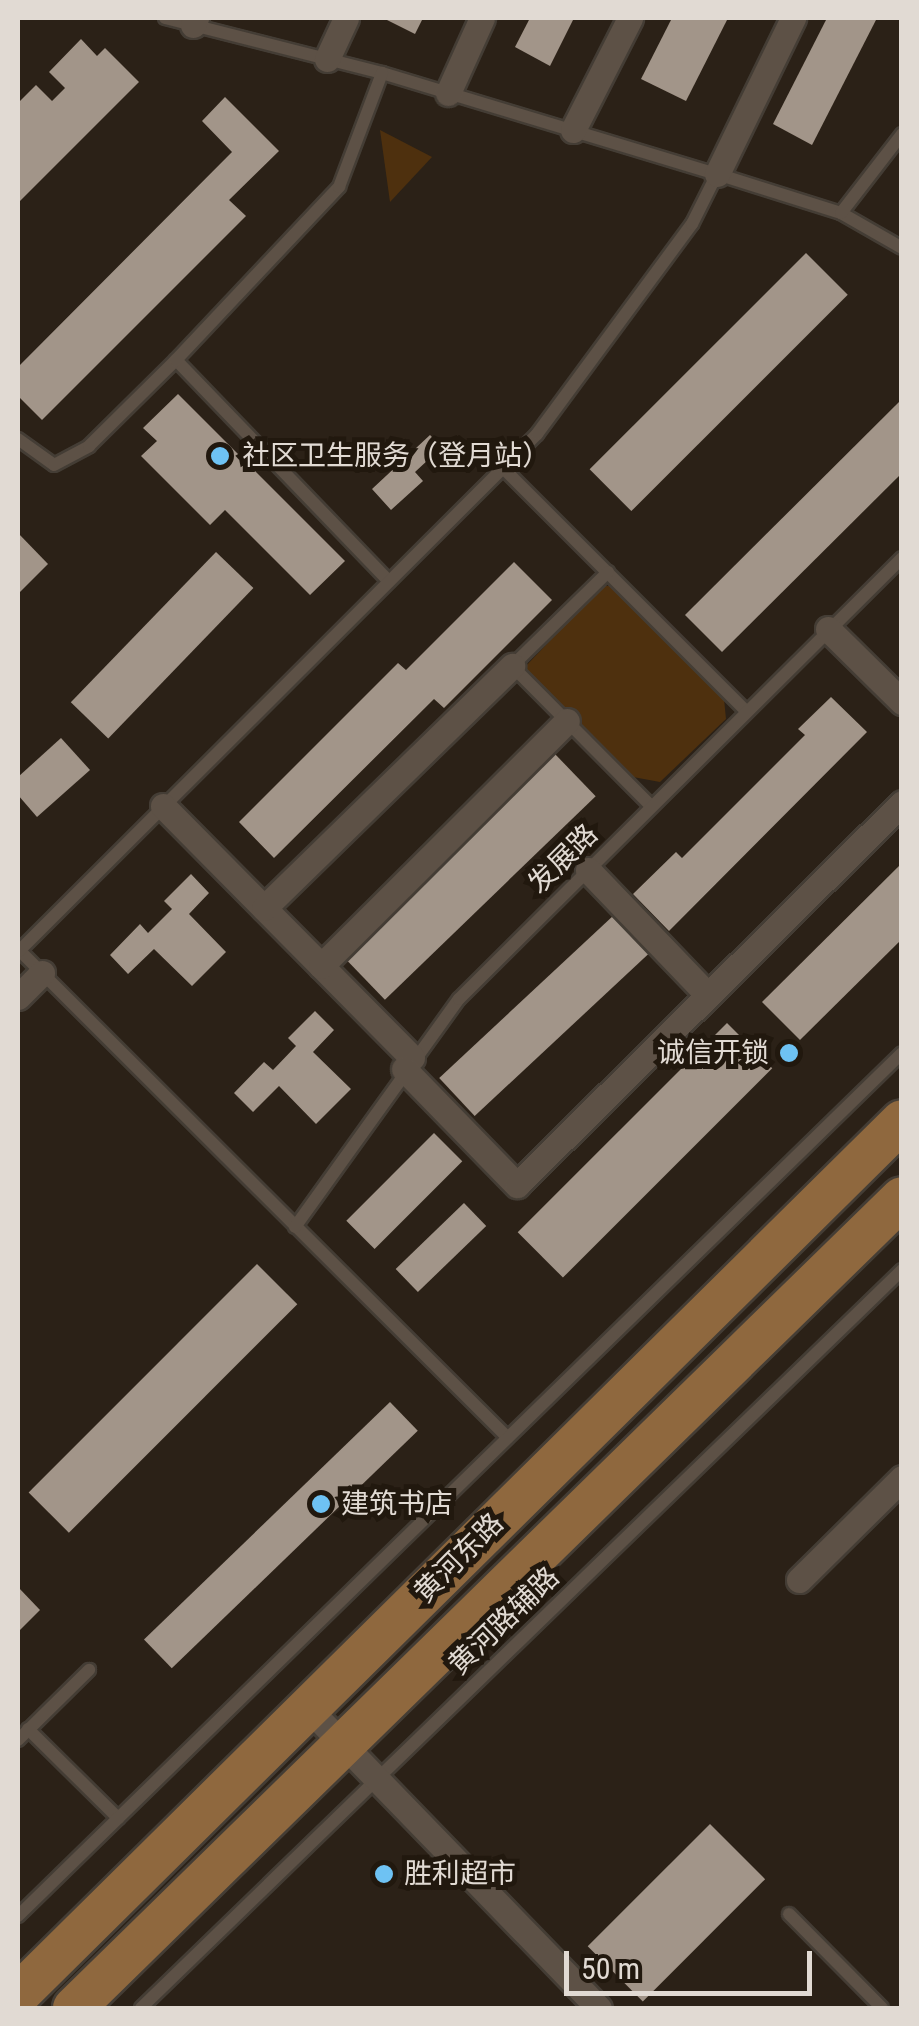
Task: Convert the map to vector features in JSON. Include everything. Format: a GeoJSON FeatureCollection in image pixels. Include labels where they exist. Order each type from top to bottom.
{"type":"FeatureCollection","features":[{"type":"Feature","properties":{"kind":"main road","name":"黄河东路"},"geometry":{"type":"LineString","coordinates":[[18,1995],[902,1121]]}},
{"type":"Feature","properties":{"kind":"main road","name":"黄河东路"},"geometry":{"type":"LineString","coordinates":[[74,2008],[902,1198]]}},
{"type":"Feature","properties":{"kind":"street"},"geometry":{"type":"LineString","coordinates":[[327,59],[346,18]]}},
{"type":"Feature","properties":{"kind":"street"},"geometry":{"type":"LineString","coordinates":[[448,93],[482,18]]}},
{"type":"Feature","properties":{"kind":"street"},"geometry":{"type":"LineString","coordinates":[[572,130],[630,18]]}},
{"type":"Feature","properties":{"kind":"street"},"geometry":{"type":"LineString","coordinates":[[718,174],[793,18]]}},
{"type":"Feature","properties":{"kind":"street"},"geometry":{"type":"LineString","coordinates":[[828,630],[902,702]]}},
{"type":"Feature","properties":{"kind":"street"},"geometry":{"type":"LineString","coordinates":[[264,908],[512,666]]}},
{"type":"Feature","properties":{"kind":"street"},"geometry":{"type":"LineString","coordinates":[[322,966],[567,721]]}},
{"type":"Feature","properties":{"kind":"street"},"geometry":{"type":"LineString","coordinates":[[163,806],[322,966],[517,1185],[902,803]]}},
{"type":"Feature","properties":{"kind":"street"},"geometry":{"type":"LineString","coordinates":[[588,870],[708,996]]}},
{"type":"Feature","properties":{"kind":"street"},"geometry":{"type":"LineString","coordinates":[[18,997],[42,973]]}},
{"type":"Feature","properties":{"kind":"street"},"geometry":{"type":"LineString","coordinates":[[799,1580],[902,1478]]}},
{"type":"Feature","properties":{"kind":"street"},"geometry":{"type":"LineString","coordinates":[[308,1708],[600,2008]]}},
{"type":"Feature","properties":{"kind":"lane"},"geometry":{"type":"LineString","coordinates":[[166,18],[194,21],[382,73],[718,174],[841,214],[902,248]]}},
{"type":"Feature","properties":{"kind":"lane"},"geometry":{"type":"LineString","coordinates":[[18,440],[54,465],[89,446],[176,360],[339,187],[382,73]]}},
{"type":"Feature","properties":{"kind":"lane"},"geometry":{"type":"LineString","coordinates":[[841,214],[902,134]]}},
{"type":"Feature","properties":{"kind":"lane"},"geometry":{"type":"LineString","coordinates":[[507,1437],[18,950],[505,470],[692,224],[718,174]]}},
{"type":"Feature","properties":{"kind":"lane"},"geometry":{"type":"LineString","coordinates":[[176,360],[389,581]]}},
{"type":"Feature","properties":{"kind":"lane"},"geometry":{"type":"LineString","coordinates":[[505,470],[746,711]]}},
{"type":"Feature","properties":{"kind":"lane","name":"发展路"},"geometry":{"type":"LineString","coordinates":[[295,1227],[408,1064],[459,999],[902,558]]}},
{"type":"Feature","properties":{"kind":"lane"},"geometry":{"type":"LineString","coordinates":[[608,572],[512,666],[651,806]]}},
{"type":"Feature","properties":{"kind":"lane"},"geometry":{"type":"LineString","coordinates":[[18,1916],[902,1053]]}},
{"type":"Feature","properties":{"kind":"lane","name":"黄河路辅路"},"geometry":{"type":"LineString","coordinates":[[142,2008],[902,1270]]}},
{"type":"Feature","properties":{"kind":"lane"},"geometry":{"type":"LineString","coordinates":[[89,1670],[23,1735],[118,1818]]}},
{"type":"Feature","properties":{"kind":"lane"},"geometry":{"type":"LineString","coordinates":[[789,1914],[882,2008]]}},
{"type":"Feature","properties":{"kind":"shaded area"},"geometry":{"type":"Polygon","coordinates":[[[380,130],[432,157],[390,202],[380,130]]]}},
{"type":"Feature","properties":{"kind":"shaded area"},"geometry":{"type":"Polygon","coordinates":[[[602,586],[612,586],[724,699],[726,719],[660,782],[633,777],[524,668],[602,586]]]}},
{"type":"Feature","properties":{"kind":"building"},"geometry":{"type":"Polygon","coordinates":[[[383,18],[423,18],[415,34],[383,18]]]}},
{"type":"Feature","properties":{"kind":"building"},"geometry":{"type":"Polygon","coordinates":[[[530,18],[574,18],[550,66],[515,47],[530,18]]]}},
{"type":"Feature","properties":{"kind":"building"},"geometry":{"type":"Polygon","coordinates":[[[672,18],[728,18],[686,101],[641,79],[672,18]]]}},
{"type":"Feature","properties":{"kind":"building"},"geometry":{"type":"Polygon","coordinates":[[[827,18],[877,18],[812,145],[773,124],[827,18]]]}},
{"type":"Feature","properties":{"kind":"building"},"geometry":{"type":"Polygon","coordinates":[[[81,39],[97,56],[105,48],[139,82],[18,203],[18,103],[36,85],[52,101],[65,88],[49,72],[81,39]]]}},
{"type":"Feature","properties":{"kind":"building"},"geometry":{"type":"Polygon","coordinates":[[[225,97],[279,151],[229,200],[246,216],[42,420],[18,396],[18,367],[232,152],[202,121],[225,97]]]}},
{"type":"Feature","properties":{"kind":"building"},"geometry":{"type":"Polygon","coordinates":[[[806,253],[848,295],[631,511],[590,469],[806,253]]]}},
{"type":"Feature","properties":{"kind":"building"},"geometry":{"type":"Polygon","coordinates":[[[178,394],[345,561],[310,595],[225,510],[210,525],[141,456],[157,441],[143,428],[178,394]]]}},
{"type":"Feature","properties":{"kind":"building"},"geometry":{"type":"Polygon","coordinates":[[[902,399],[902,473],[722,652],[685,615],[902,399]]]}},
{"type":"Feature","properties":{"kind":"building"},"geometry":{"type":"Polygon","coordinates":[[[430,435],[442,447],[415,472],[423,481],[391,510],[372,489],[430,435]]]}},
{"type":"Feature","properties":{"kind":"building"},"geometry":{"type":"Polygon","coordinates":[[[18,533],[48,564],[18,594],[18,533]]]}},
{"type":"Feature","properties":{"kind":"building"},"geometry":{"type":"Polygon","coordinates":[[[216,552],[253,588],[108,738],[71,702],[216,552]]]}},
{"type":"Feature","properties":{"kind":"building"},"geometry":{"type":"Polygon","coordinates":[[[514,562],[552,600],[444,708],[434,699],[274,858],[239,822],[398,663],[406,670],[514,562]]]}},
{"type":"Feature","properties":{"kind":"building"},"geometry":{"type":"Polygon","coordinates":[[[831,697],[867,732],[669,931],[633,894],[676,852],[682,858],[805,735],[798,729],[831,697]]]}},
{"type":"Feature","properties":{"kind":"building"},"geometry":{"type":"Polygon","coordinates":[[[61,738],[90,770],[37,817],[18,795],[18,777],[61,738]]]}},
{"type":"Feature","properties":{"kind":"building"},"geometry":{"type":"Polygon","coordinates":[[[554,753],[596,796],[385,1000],[343,957],[554,753]]]}},
{"type":"Feature","properties":{"kind":"building"},"geometry":{"type":"Polygon","coordinates":[[[902,863],[902,939],[800,1040],[762,1002],[902,863]]]}},
{"type":"Feature","properties":{"kind":"building"},"geometry":{"type":"Polygon","coordinates":[[[191,874],[209,893],[189,914],[226,952],[192,986],[154,949],[128,974],[110,955],[140,924],[148,933],[172,909],[164,901],[191,874]]]}},
{"type":"Feature","properties":{"kind":"building"},"geometry":{"type":"Polygon","coordinates":[[[614,915],[649,953],[475,1116],[439,1078],[614,915]]]}},
{"type":"Feature","properties":{"kind":"building"},"geometry":{"type":"Polygon","coordinates":[[[315,1011],[334,1030],[313,1052],[351,1089],[316,1124],[279,1086],[253,1112],[234,1093],[264,1062],[273,1070],[296,1046],[288,1038],[315,1011]]]}},
{"type":"Feature","properties":{"kind":"building"},"geometry":{"type":"Polygon","coordinates":[[[727,1023],[772,1068],[563,1278],[518,1232],[727,1023]]]}},
{"type":"Feature","properties":{"kind":"building"},"geometry":{"type":"Polygon","coordinates":[[[434,1133],[462,1161],[375,1249],[346,1221],[434,1133]]]}},
{"type":"Feature","properties":{"kind":"building"},"geometry":{"type":"Polygon","coordinates":[[[464,1203],[486,1226],[418,1292],[396,1269],[464,1203]]]}},
{"type":"Feature","properties":{"kind":"building"},"geometry":{"type":"Polygon","coordinates":[[[257,1264],[297,1304],[69,1533],[29,1492],[257,1264]]]}},
{"type":"Feature","properties":{"kind":"building"},"geometry":{"type":"Polygon","coordinates":[[[390,1402],[418,1431],[172,1668],[144,1640],[390,1402]]]}},
{"type":"Feature","properties":{"kind":"building"},"geometry":{"type":"Polygon","coordinates":[[[18,1587],[40,1610],[18,1632],[18,1587]]]}},
{"type":"Feature","properties":{"kind":"building"},"geometry":{"type":"Polygon","coordinates":[[[710,1824],[765,1879],[643,2001],[588,1946],[710,1824]]]}},
{"type":"Feature","properties":{"kind":"place","name":"社区卫生服务（登月站）"},"geometry":{"type":"Point","coordinates":[220,456]}},
{"type":"Feature","properties":{"kind":"place","name":"诚信开锁"},"geometry":{"type":"Point","coordinates":[789,1053]}},
{"type":"Feature","properties":{"kind":"place","name":"建筑书店"},"geometry":{"type":"Point","coordinates":[321,1504]}},
{"type":"Feature","properties":{"kind":"place","name":"胜利超市"},"geometry":{"type":"Point","coordinates":[384,1874]}}]}
